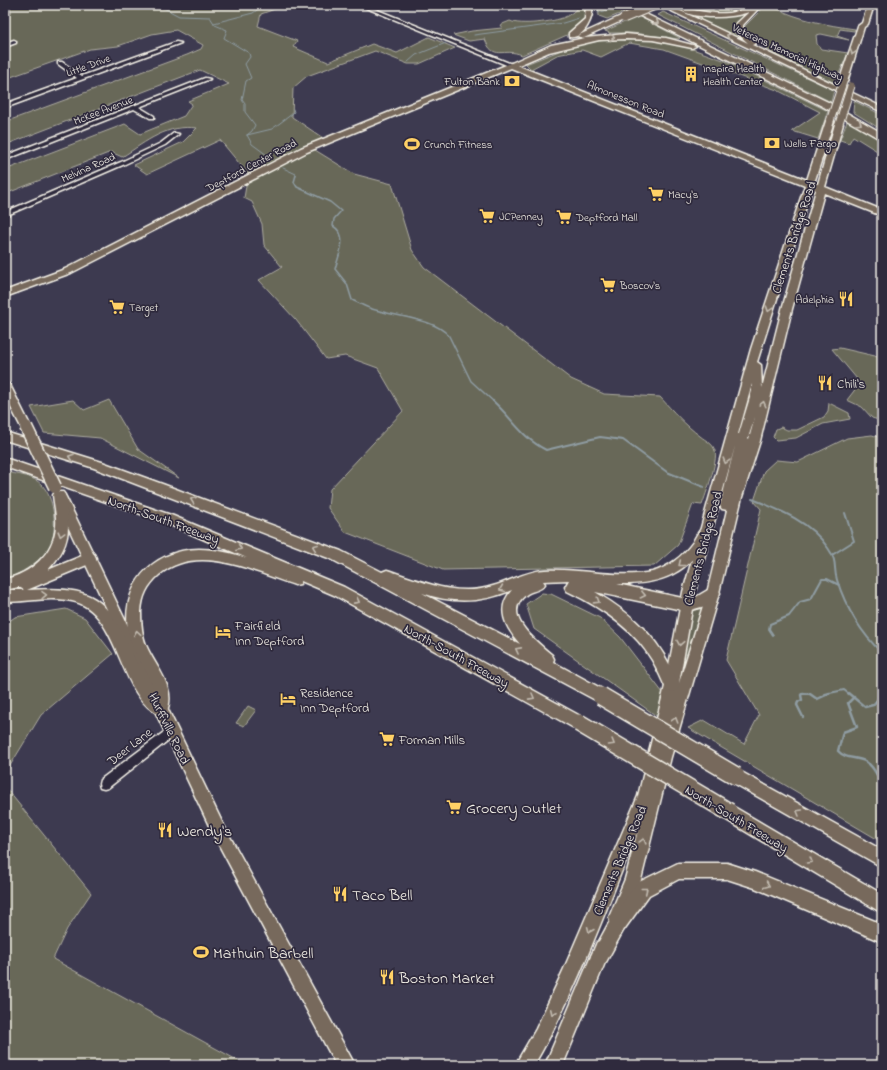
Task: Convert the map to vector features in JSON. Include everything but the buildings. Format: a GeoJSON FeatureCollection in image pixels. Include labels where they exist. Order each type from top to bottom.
{"type":"FeatureCollection","features":[{"type":"Feature","properties":{"kind":"highway"},"geometry":{"type":"LineString","coordinates":[[558,45],[586,26],[590,16],[589,5]]}},
{"type":"Feature","properties":{"kind":"highway"},"geometry":{"type":"LineString","coordinates":[[621,5],[825,104],[882,137]]}},
{"type":"Feature","properties":{"kind":"highway"},"geometry":{"type":"LineString","coordinates":[[511,65],[648,5]]}},
{"type":"Feature","properties":{"kind":"highway"},"geometry":{"type":"LineString","coordinates":[[570,38],[656,5]]}},
{"type":"Feature","properties":{"kind":"highway","name":"Veterans Memorial Highway"},"geometry":{"type":"LineString","coordinates":[[662,5],[882,110]]}},
{"type":"Feature","properties":{"kind":"highway"},"geometry":{"type":"LineString","coordinates":[[670,5],[691,12],[719,14],[741,12],[752,5]]}},
{"type":"Feature","properties":{"kind":"highway"},"geometry":{"type":"LineString","coordinates":[[758,5],[739,25],[739,31],[748,41],[764,53]]}},
{"type":"Feature","properties":{"kind":"highway"},"geometry":{"type":"LineString","coordinates":[[546,50],[598,38],[647,38],[690,45],[746,65]]}},
{"type":"Feature","properties":{"kind":"highway","name":"North-South Freeway"},"geometry":{"type":"LineString","coordinates":[[5,436],[98,465],[162,488],[336,555],[534,658],[882,859]]}},
{"type":"Feature","properties":{"kind":"highway","name":"North-South Freeway"},"geometry":{"type":"LineString","coordinates":[[5,462],[166,518],[339,591],[579,723],[882,904]]}},
{"type":"Feature","properties":{"kind":"highway"},"geometry":{"type":"LineString","coordinates":[[5,468],[44,476]]}},
{"type":"Feature","properties":{"kind":"highway"},"geometry":{"type":"LineString","coordinates":[[5,585],[30,576],[45,564],[53,554],[63,527],[56,491]]}},
{"type":"Feature","properties":{"kind":"highway"},"geometry":{"type":"LineString","coordinates":[[336,555],[427,590],[457,597],[468,597],[493,592],[539,575],[569,575],[615,579],[658,576],[684,562],[690,556],[705,533]]}},
{"type":"Feature","properties":{"kind":"highway"},"geometry":{"type":"LineString","coordinates":[[161,708],[162,691],[137,638],[134,608],[138,592],[146,579],[158,568],[173,559],[186,555],[213,555],[240,562],[303,583],[339,591]]}},
{"type":"Feature","properties":{"kind":"highway"},"geometry":{"type":"LineString","coordinates":[[5,593],[89,558]]}},
{"type":"Feature","properties":{"kind":"highway"},"geometry":{"type":"LineString","coordinates":[[563,583],[582,591],[618,614],[637,631],[665,665],[672,686]]}},
{"type":"Feature","properties":{"kind":"highway"},"geometry":{"type":"LineString","coordinates":[[601,696],[528,644],[513,624],[510,607],[513,600],[521,591],[535,584],[582,584],[629,592],[687,605],[700,602],[713,593]]}},
{"type":"Feature","properties":{"kind":"highway"},"geometry":{"type":"LineString","coordinates":[[5,596],[72,595],[89,600],[100,611],[116,635],[147,698],[161,708]]}},
{"type":"Feature","properties":{"kind":"highway"},"geometry":{"type":"LineString","coordinates":[[600,956],[617,926],[643,890],[678,871],[727,871],[734,873],[756,880],[882,933]]}},
{"type":"Feature","properties":{"kind":"main road","name":"Clements Bridge Road"},"geometry":{"type":"LineString","coordinates":[[858,64],[868,28],[866,24],[871,5]]}},
{"type":"Feature","properties":{"kind":"main road","name":"Clements Bridge Road"},"geometry":{"type":"LineString","coordinates":[[554,1065],[633,880],[664,757],[713,593],[817,199],[815,170],[861,26],[866,24]]}},
{"type":"Feature","properties":{"kind":"main road","name":"Almonesson Road"},"geometry":{"type":"LineString","coordinates":[[511,65],[882,213]]}},
{"type":"Feature","properties":{"kind":"main road","name":"Deptford Center Road"},"geometry":{"type":"LineString","coordinates":[[5,294],[68,272],[304,150],[511,65]]}},
{"type":"Feature","properties":{"kind":"main road","name":"Clements Bridge Road"},"geometry":{"type":"LineString","coordinates":[[524,1065],[542,1035],[569,977],[645,796],[672,686],[687,605],[705,533],[756,349],[839,124],[852,83]]}},
{"type":"Feature","properties":{"kind":"main road"},"geometry":{"type":"LineString","coordinates":[[785,175],[802,175],[815,170]]}},
{"type":"Feature","properties":{"kind":"main road"},"geometry":{"type":"LineString","coordinates":[[817,199],[830,196],[845,198]]}},
{"type":"Feature","properties":{"kind":"main road"},"geometry":{"type":"LineString","coordinates":[[751,451],[743,442],[742,438],[757,391],[756,349]]}},
{"type":"Feature","properties":{"kind":"main road","name":"Hurffville Road"},"geometry":{"type":"LineString","coordinates":[[5,385],[242,875],[310,996],[346,1065]]}},
{"type":"Feature","properties":{"kind":"main road"},"geometry":{"type":"LineString","coordinates":[[726,540],[726,505],[741,448],[737,438],[733,436]]}},
{"type":"Feature","properties":{"kind":"street","name":"Almonesson Road"},"geometry":{"type":"LineString","coordinates":[[361,5],[511,65]]}},
{"type":"Feature","properties":{"kind":"street"},"geometry":{"type":"LineString","coordinates":[[5,45],[14,42]]}},
{"type":"Feature","properties":{"kind":"street","name":"Little Drive"},"geometry":{"type":"LineString","coordinates":[[5,106],[178,43]]}},
{"type":"Feature","properties":{"kind":"street"},"geometry":{"type":"LineString","coordinates":[[60,63],[81,78]]}},
{"type":"Feature","properties":{"kind":"street","name":"McKee Avenue"},"geometry":{"type":"LineString","coordinates":[[5,158],[207,79]]}},
{"type":"Feature","properties":{"kind":"street"},"geometry":{"type":"LineString","coordinates":[[136,108],[152,117]]}},
{"type":"Feature","properties":{"kind":"street","name":"Melvina Road"},"geometry":{"type":"LineString","coordinates":[[5,214],[163,144],[176,134]]}},
{"type":"Feature","properties":{"kind":"street","name":"Deer Lane"},"geometry":{"type":"LineString","coordinates":[[104,784],[172,731]]}},
{"type":"Feature","properties":{"kind":"green space"},"geometry":{"type":"Polygon","coordinates":[[[7,5],[286,5],[261,14],[258,26],[297,41],[293,47],[328,62],[372,44],[397,53],[429,37],[455,48],[419,64],[408,64],[375,51],[307,76],[293,88],[292,117],[323,138],[315,150],[354,174],[392,184],[412,250],[424,267],[571,379],[604,394],[660,397],[679,418],[711,444],[715,451],[715,462],[709,486],[702,505],[693,504],[678,545],[654,566],[443,570],[345,532],[328,508],[330,489],[403,411],[378,368],[345,356],[326,359],[296,320],[259,280],[282,267],[264,245],[262,224],[252,202],[244,198],[248,174],[220,140],[147,174],[134,165],[183,142],[197,128],[186,127],[167,131],[149,140],[122,157],[111,152],[5,194],[5,170],[125,124],[140,134],[184,116],[192,104],[188,101],[229,84],[200,70],[5,145],[5,122],[187,55],[201,49],[203,45],[176,30],[152,34],[118,46],[90,49],[5,79],[5,57],[8,56],[8,53],[5,52],[5,46],[9,44],[5,41],[5,13],[12,12],[7,5]]]}},
{"type":"Feature","properties":{"kind":"green space"},"geometry":{"type":"Polygon","coordinates":[[[578,5],[584,5],[585,22],[576,31],[522,55],[510,52],[495,52],[488,46],[485,39],[469,41],[453,35],[472,31],[502,28],[500,25],[510,21],[537,23],[560,19],[569,15],[578,8],[578,5]]]}},
{"type":"Feature","properties":{"kind":"green space"},"geometry":{"type":"Polygon","coordinates":[[[598,5],[613,5],[627,11],[607,19],[599,16],[598,5]]]}},
{"type":"Feature","properties":{"kind":"green space"},"geometry":{"type":"Polygon","coordinates":[[[676,5],[745,5],[730,13],[711,14],[692,11],[676,5]]]}},
{"type":"Feature","properties":{"kind":"green space"},"geometry":{"type":"Polygon","coordinates":[[[762,5],[774,5],[773,7],[783,12],[813,21],[855,29],[854,31],[840,29],[837,36],[849,40],[821,34],[816,35],[817,44],[821,49],[848,53],[835,83],[774,54],[751,38],[742,29],[761,10],[762,5]]]}},
{"type":"Feature","properties":{"kind":"green space"},"geometry":{"type":"Polygon","coordinates":[[[677,9],[704,15],[750,11],[736,24],[737,32],[743,39],[677,9]]]}},
{"type":"Feature","properties":{"kind":"green space"},"geometry":{"type":"Polygon","coordinates":[[[663,12],[834,90],[831,102],[658,15],[663,12]]]}},
{"type":"Feature","properties":{"kind":"green space"},"geometry":{"type":"Polygon","coordinates":[[[638,16],[680,38],[632,33],[610,33],[605,31],[638,16]]]}},
{"type":"Feature","properties":{"kind":"green space"},"geometry":{"type":"Polygon","coordinates":[[[614,39],[648,40],[684,46],[726,61],[828,111],[818,139],[792,131],[820,112],[777,90],[664,49],[629,43],[601,57],[582,50],[557,55],[531,69],[526,64],[577,44],[614,39]]]}},
{"type":"Feature","properties":{"kind":"green space"},"geometry":{"type":"Polygon","coordinates":[[[854,101],[882,115],[882,130],[853,112],[854,101]]]}},
{"type":"Feature","properties":{"kind":"green space"},"geometry":{"type":"Polygon","coordinates":[[[848,119],[882,142],[882,154],[853,136],[849,143],[840,140],[848,119]]]}},
{"type":"Feature","properties":{"kind":"green space"},"geometry":{"type":"Polygon","coordinates":[[[840,348],[882,359],[882,421],[872,418],[862,407],[847,400],[857,387],[857,379],[832,349],[840,348]]]}},
{"type":"Feature","properties":{"kind":"green space"},"geometry":{"type":"Polygon","coordinates":[[[73,400],[84,410],[109,400],[138,449],[179,478],[100,438],[44,433],[31,407],[73,400]]]}},
{"type":"Feature","properties":{"kind":"green space"},"geometry":{"type":"Polygon","coordinates":[[[829,403],[849,413],[850,419],[823,424],[796,438],[776,440],[773,437],[776,429],[781,427],[787,430],[797,430],[824,417],[828,411],[829,403]]]}},
{"type":"Feature","properties":{"kind":"green space"},"geometry":{"type":"Polygon","coordinates":[[[872,435],[882,438],[882,842],[688,728],[704,720],[744,744],[759,715],[726,660],[761,509],[754,501],[764,471],[776,460],[798,462],[847,438],[872,435]]]}},
{"type":"Feature","properties":{"kind":"green space"},"geometry":{"type":"Polygon","coordinates":[[[5,472],[30,477],[42,485],[52,503],[54,525],[51,545],[41,558],[19,573],[5,578],[5,472]]]}},
{"type":"Feature","properties":{"kind":"green space"},"geometry":{"type":"Polygon","coordinates":[[[542,593],[551,594],[600,618],[620,637],[663,693],[658,717],[534,629],[526,604],[542,593]]]}},
{"type":"Feature","properties":{"kind":"green space"},"geometry":{"type":"Polygon","coordinates":[[[703,608],[699,625],[682,674],[680,673],[691,611],[703,608]]]}},
{"type":"Feature","properties":{"kind":"green space"},"geometry":{"type":"Polygon","coordinates":[[[66,609],[85,618],[113,654],[41,715],[5,774],[5,624],[15,617],[66,609]]]}},
{"type":"Feature","properties":{"kind":"green space"},"geometry":{"type":"Polygon","coordinates":[[[248,706],[256,710],[244,726],[236,723],[248,706]]]}},
{"type":"Feature","properties":{"kind":"green space"},"geometry":{"type":"Polygon","coordinates":[[[5,787],[91,893],[67,929],[53,959],[246,1065],[5,1065],[5,787]]]}},
{"type":"Feature","properties":{"kind":"waterway"},"geometry":{"type":"LineString","coordinates":[[158,5],[179,16],[210,17],[215,25],[227,30],[224,38],[249,53],[250,57],[245,64],[251,78],[246,81],[242,100],[245,104],[245,112],[255,125],[252,131],[247,135]]}},
{"type":"Feature","properties":{"kind":"waterway"},"geometry":{"type":"LineString","coordinates":[[214,23],[253,13],[264,5]]}},
{"type":"Feature","properties":{"kind":"waterway"},"geometry":{"type":"LineString","coordinates":[[598,13],[617,7]]}},
{"type":"Feature","properties":{"kind":"waterway"},"geometry":{"type":"LineString","coordinates":[[474,35],[563,23],[579,18]]}},
{"type":"Feature","properties":{"kind":"waterway"},"geometry":{"type":"LineString","coordinates":[[408,62],[416,55],[446,43]]}},
{"type":"Feature","properties":{"kind":"waterway"},"geometry":{"type":"LineString","coordinates":[[247,135],[272,129],[292,114],[294,112],[293,109]]}},
{"type":"Feature","properties":{"kind":"waterway"},"geometry":{"type":"LineString","coordinates":[[247,135],[252,144],[271,158]]}},
{"type":"Feature","properties":{"kind":"waterway"},"geometry":{"type":"LineString","coordinates":[[283,168],[296,175]]}},
{"type":"Feature","properties":{"kind":"waterway"},"geometry":{"type":"LineString","coordinates":[[296,175],[294,182],[297,187],[330,202],[341,211],[334,219],[333,226],[341,234],[342,240],[335,269],[347,284],[352,300],[369,308],[434,325],[442,330],[449,336],[471,381],[494,402]]}},
{"type":"Feature","properties":{"kind":"waterway"},"geometry":{"type":"LineString","coordinates":[[493,401],[530,440],[546,450],[600,437],[623,440],[667,472],[704,487]]}},
{"type":"Feature","properties":{"kind":"waterway"},"geometry":{"type":"LineString","coordinates":[[752,499],[784,512],[804,524],[821,539],[832,555]]}},
{"type":"Feature","properties":{"kind":"waterway"},"geometry":{"type":"LineString","coordinates":[[832,555],[854,541],[845,513]]}},
{"type":"Feature","properties":{"kind":"waterway"},"geometry":{"type":"LineString","coordinates":[[832,555],[839,585]]}},
{"type":"Feature","properties":{"kind":"waterway"},"geometry":{"type":"LineString","coordinates":[[773,635],[769,629],[770,624],[789,616],[800,602],[811,599],[822,579],[827,579],[839,585]]}},
{"type":"Feature","properties":{"kind":"waterway"},"geometry":{"type":"LineString","coordinates":[[839,585],[855,620],[867,637],[882,653]]}},
{"type":"Feature","properties":{"kind":"waterway"},"geometry":{"type":"LineString","coordinates":[[825,694],[844,690],[849,694]]}},
{"type":"Feature","properties":{"kind":"waterway"},"geometry":{"type":"LineString","coordinates":[[810,694],[817,699],[830,693]]}},
{"type":"Feature","properties":{"kind":"waterway"},"geometry":{"type":"LineString","coordinates":[[848,693],[853,698]]}},
{"type":"Feature","properties":{"kind":"waterway"},"geometry":{"type":"LineString","coordinates":[[802,694],[810,694]]}},
{"type":"Feature","properties":{"kind":"waterway"},"geometry":{"type":"LineString","coordinates":[[802,694],[802,700],[798,702],[797,705],[803,717]]}},
{"type":"Feature","properties":{"kind":"waterway"},"geometry":{"type":"LineString","coordinates":[[802,694],[810,694]]}},
{"type":"Feature","properties":{"kind":"waterway"},"geometry":{"type":"LineString","coordinates":[[853,698],[865,707],[873,705],[882,694]]}},
{"type":"Feature","properties":{"kind":"waterway"},"geometry":{"type":"LineString","coordinates":[[853,698],[848,703],[857,727],[843,732],[838,751],[847,757],[862,760],[867,763],[872,767],[877,775]]}},
{"type":"Feature","properties":{"kind":"place","name":"Inspira Health Health Center"},"geometry":{"type":"Point","coordinates":[691,74]}},
{"type":"Feature","properties":{"kind":"place","name":"Fulton Bank"},"geometry":{"type":"Point","coordinates":[512,81]}},
{"type":"Feature","properties":{"kind":"place","name":"Wells Fargo"},"geometry":{"type":"Point","coordinates":[772,143]}},
{"type":"Feature","properties":{"kind":"place","name":"Crunch Fitness"},"geometry":{"type":"Point","coordinates":[412,144]}},
{"type":"Feature","properties":{"kind":"place","name":"Macy's"},"geometry":{"type":"Point","coordinates":[656,194]}},
{"type":"Feature","properties":{"kind":"place","name":"JCPenney"},"geometry":{"type":"Point","coordinates":[487,216]}},
{"type":"Feature","properties":{"kind":"place","name":"Deptford Mall"},"geometry":{"type":"Point","coordinates":[564,217]}},
{"type":"Feature","properties":{"kind":"place","name":"Boscov's"},"geometry":{"type":"Point","coordinates":[608,285]}},
{"type":"Feature","properties":{"kind":"place","name":"Adelphia"},"geometry":{"type":"Point","coordinates":[846,299]}},
{"type":"Feature","properties":{"kind":"place","name":"Target"},"geometry":{"type":"Point","coordinates":[117,307]}},
{"type":"Feature","properties":{"kind":"place","name":"Chili's"},"geometry":{"type":"Point","coordinates":[825,383]}},
{"type":"Feature","properties":{"kind":"place","name":"Fairfield Inn Deptford"},"geometry":{"type":"Point","coordinates":[223,632]}},
{"type":"Feature","properties":{"kind":"place","name":"Residence Inn Deptford"},"geometry":{"type":"Point","coordinates":[288,699]}},
{"type":"Feature","properties":{"kind":"place","name":"Forman Mills"},"geometry":{"type":"Point","coordinates":[387,739]}},
{"type":"Feature","properties":{"kind":"place","name":"Grocery Outlet"},"geometry":{"type":"Point","coordinates":[454,807]}},
{"type":"Feature","properties":{"kind":"place","name":"Wendy's"},"geometry":{"type":"Point","coordinates":[165,830]}},
{"type":"Feature","properties":{"kind":"place","name":"Taco Bell"},"geometry":{"type":"Point","coordinates":[340,894]}},
{"type":"Feature","properties":{"kind":"place","name":"Mathuin Barbell"},"geometry":{"type":"Point","coordinates":[201,952]}},
{"type":"Feature","properties":{"kind":"place","name":"Boston Market"},"geometry":{"type":"Point","coordinates":[387,977]}}]}
